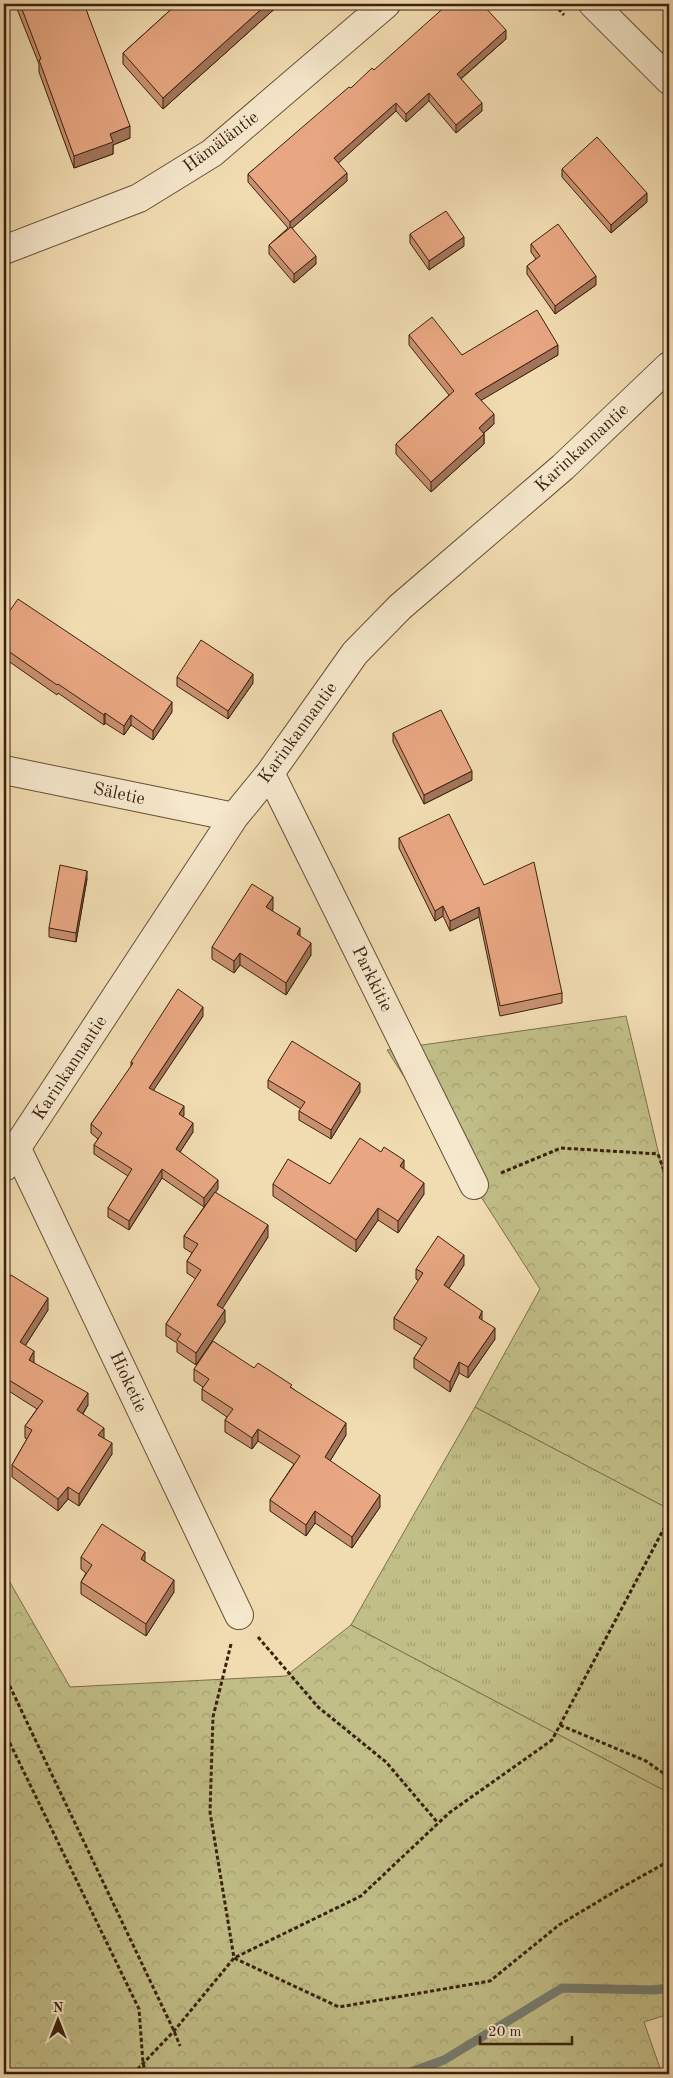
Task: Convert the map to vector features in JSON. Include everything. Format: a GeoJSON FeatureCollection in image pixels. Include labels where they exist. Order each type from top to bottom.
{"type":"FeatureCollection","features":[{"type":"Feature","properties":{"kind":"street","name":"Hämäläntie"},"geometry":{"type":"LineString","coordinates":[[4,250],[139,198],[212,153],[386,4]]}},
{"type":"Feature","properties":{"kind":"street"},"geometry":{"type":"LineString","coordinates":[[593,4],[669,80]]}},
{"type":"Feature","properties":{"kind":"street","name":"Karinkannantie"},"geometry":{"type":"LineString","coordinates":[[11,1158],[234,817],[270,773],[355,653],[400,607],[562,467],[669,366]]}},
{"type":"Feature","properties":{"kind":"street","name":"Säletie"},"geometry":{"type":"LineString","coordinates":[[4,770],[234,817]]}},
{"type":"Feature","properties":{"kind":"street","name":"Parkkitie"},"geometry":{"type":"LineString","coordinates":[[270,773],[474,1185]]}},
{"type":"Feature","properties":{"kind":"street","name":"Hioketie"},"geometry":{"type":"LineString","coordinates":[[11,1158],[238,1615]]}},
{"type":"Feature","properties":{"kind":"path"},"geometry":{"type":"LineString","coordinates":[[474,1185],[560,1148],[658,1154],[669,1184]]}},
{"type":"Feature","properties":{"kind":"path"},"geometry":{"type":"LineString","coordinates":[[133,2074],[174,2031],[234,1958],[361,1896],[448,1813],[552,1740],[669,1519]]}},
{"type":"Feature","properties":{"kind":"path"},"geometry":{"type":"LineString","coordinates":[[238,1615],[318,1707],[386,1762],[438,1823]]}},
{"type":"Feature","properties":{"kind":"path"},"geometry":{"type":"LineString","coordinates":[[234,1958],[210,1812],[213,1717],[238,1615]]}},
{"type":"Feature","properties":{"kind":"path"},"geometry":{"type":"LineString","coordinates":[[4,1674],[180,2046]]}},
{"type":"Feature","properties":{"kind":"path"},"geometry":{"type":"LineString","coordinates":[[560,1724],[646,1761],[669,1777]]}},
{"type":"Feature","properties":{"kind":"path"},"geometry":{"type":"LineString","coordinates":[[4,1731],[139,2009],[143,2063],[146,2074]]}},
{"type":"Feature","properties":{"kind":"path"},"geometry":{"type":"LineString","coordinates":[[234,1958],[339,2007],[490,1981],[560,1925],[619,1888],[669,1861]]}},
{"type":"Feature","properties":{"kind":"green space"},"geometry":{"type":"Polygon","coordinates":[[[626,1016],[669,1197],[669,1509],[475,1407],[540,1289],[387,1050],[626,1016]]]}},
{"type":"Feature","properties":{"kind":"green space"},"geometry":{"type":"Polygon","coordinates":[[[475,1407],[669,1509],[669,1793],[351,1625],[475,1407]]]}},
{"type":"Feature","properties":{"kind":"green space"},"geometry":{"type":"Polygon","coordinates":[[[4,1572],[70,1687],[286,1676],[351,1625],[669,1793],[669,2014],[644,2022],[662,2074],[4,2074],[4,1572]]]}},
{"type":"Feature","properties":{"kind":"building"},"geometry":{"type":"Polygon","coordinates":[[[20,4],[84,4],[130,126],[110,134],[113,142],[74,156],[20,4]]]}},
{"type":"Feature","properties":{"kind":"building"},"geometry":{"type":"Polygon","coordinates":[[[177,4],[267,4],[163,98],[123,53],[177,4]]]}},
{"type":"Feature","properties":{"kind":"building"},"geometry":{"type":"Polygon","coordinates":[[[448,4],[482,4],[506,30],[457,74],[482,103],[456,125],[429,93],[406,114],[396,103],[334,158],[347,173],[290,222],[248,174],[349,87],[351,88],[372,68],[374,70],[448,4]]]}},
{"type":"Feature","properties":{"kind":"building"},"geometry":{"type":"Polygon","coordinates":[[[597,137],[647,193],[611,225],[562,169],[597,137]]]}},
{"type":"Feature","properties":{"kind":"building"},"geometry":{"type":"Polygon","coordinates":[[[446,211],[464,237],[429,261],[410,234],[446,211]]]}},
{"type":"Feature","properties":{"kind":"building"},"geometry":{"type":"Polygon","coordinates":[[[558,224],[596,276],[555,306],[527,266],[540,256],[531,244],[558,224]]]}},
{"type":"Feature","properties":{"kind":"building"},"geometry":{"type":"Polygon","coordinates":[[[291,227],[316,256],[294,274],[269,245],[291,227]]]}},
{"type":"Feature","properties":{"kind":"building"},"geometry":{"type":"Polygon","coordinates":[[[537,310],[558,345],[475,394],[494,414],[479,428],[484,434],[431,482],[396,444],[454,391],[409,335],[432,317],[462,355],[537,310]]]}},
{"type":"Feature","properties":{"kind":"building"},"geometry":{"type":"Polygon","coordinates":[[[18,599],[172,702],[153,731],[131,715],[124,726],[105,713],[104,715],[4,648],[4,619],[18,599]]]}},
{"type":"Feature","properties":{"kind":"building"},"geometry":{"type":"Polygon","coordinates":[[[201,640],[253,674],[228,711],[177,677],[201,640]]]}},
{"type":"Feature","properties":{"kind":"building"},"geometry":{"type":"Polygon","coordinates":[[[441,710],[472,771],[424,795],[393,733],[441,710]]]}},
{"type":"Feature","properties":{"kind":"building"},"geometry":{"type":"Polygon","coordinates":[[[449,814],[484,885],[534,862],[562,993],[500,1006],[479,907],[450,921],[443,906],[435,911],[399,838],[449,814]]]}},
{"type":"Feature","properties":{"kind":"building"},"geometry":{"type":"Polygon","coordinates":[[[60,865],[87,871],[76,933],[49,928],[60,865]]]}},
{"type":"Feature","properties":{"kind":"building"},"geometry":{"type":"Polygon","coordinates":[[[252,884],[273,897],[266,907],[300,928],[297,934],[311,943],[286,983],[240,953],[234,961],[212,947],[252,884]]]}},
{"type":"Feature","properties":{"kind":"building"},"geometry":{"type":"Polygon","coordinates":[[[4,951],[9,952],[4,976],[4,951]]]}},
{"type":"Feature","properties":{"kind":"building"},"geometry":{"type":"Polygon","coordinates":[[[178,989],[203,1007],[149,1088],[184,1106],[179,1114],[193,1123],[176,1149],[218,1180],[204,1198],[162,1169],[129,1221],[108,1208],[132,1169],[94,1145],[102,1133],[91,1124],[133,1063],[131,1062],[178,989]]]}},
{"type":"Feature","properties":{"kind":"building"},"geometry":{"type":"Polygon","coordinates":[[[292,1041],[360,1083],[331,1130],[299,1111],[305,1102],[268,1080],[292,1041]]]}},
{"type":"Feature","properties":{"kind":"building"},"geometry":{"type":"Polygon","coordinates":[[[360,1138],[381,1152],[384,1147],[404,1160],[400,1166],[424,1183],[398,1221],[378,1208],[356,1240],[273,1184],[288,1159],[330,1184],[360,1138]]]}},
{"type":"Feature","properties":{"kind":"building"},"geometry":{"type":"Polygon","coordinates":[[[215,1192],[268,1225],[217,1305],[225,1310],[196,1353],[177,1340],[181,1334],[166,1324],[201,1270],[187,1261],[198,1244],[184,1236],[215,1192]]]}},
{"type":"Feature","properties":{"kind":"building"},"geometry":{"type":"Polygon","coordinates":[[[438,1236],[464,1255],[444,1285],[482,1311],[479,1318],[495,1328],[468,1367],[459,1362],[450,1382],[414,1358],[427,1338],[394,1318],[423,1273],[416,1269],[438,1236]]]}},
{"type":"Feature","properties":{"kind":"building"},"geometry":{"type":"Polygon","coordinates":[[[11,1275],[48,1298],[20,1342],[34,1351],[29,1360],[88,1393],[77,1410],[104,1428],[98,1435],[112,1443],[79,1494],[68,1487],[58,1499],[12,1465],[32,1430],[25,1426],[43,1401],[4,1377],[4,1286],[11,1275]]]}},
{"type":"Feature","properties":{"kind":"building"},"geometry":{"type":"Polygon","coordinates":[[[213,1341],[254,1368],[258,1363],[292,1385],[290,1387],[346,1423],[325,1457],[380,1495],[352,1537],[315,1511],[306,1525],[270,1500],[300,1456],[258,1429],[252,1438],[225,1420],[233,1409],[202,1389],[209,1379],[194,1369],[213,1341]]]}},
{"type":"Feature","properties":{"kind":"building"},"geometry":{"type":"Polygon","coordinates":[[[102,1524],[145,1552],[141,1559],[174,1580],[146,1624],[81,1582],[92,1565],[81,1557],[102,1524]]]}},
{"type":"Feature","properties":{"kind":"waterway"},"geometry":{"type":"LineString","coordinates":[[405,2074],[444,2060],[562,1988],[654,1990],[669,1988]]}}]}
